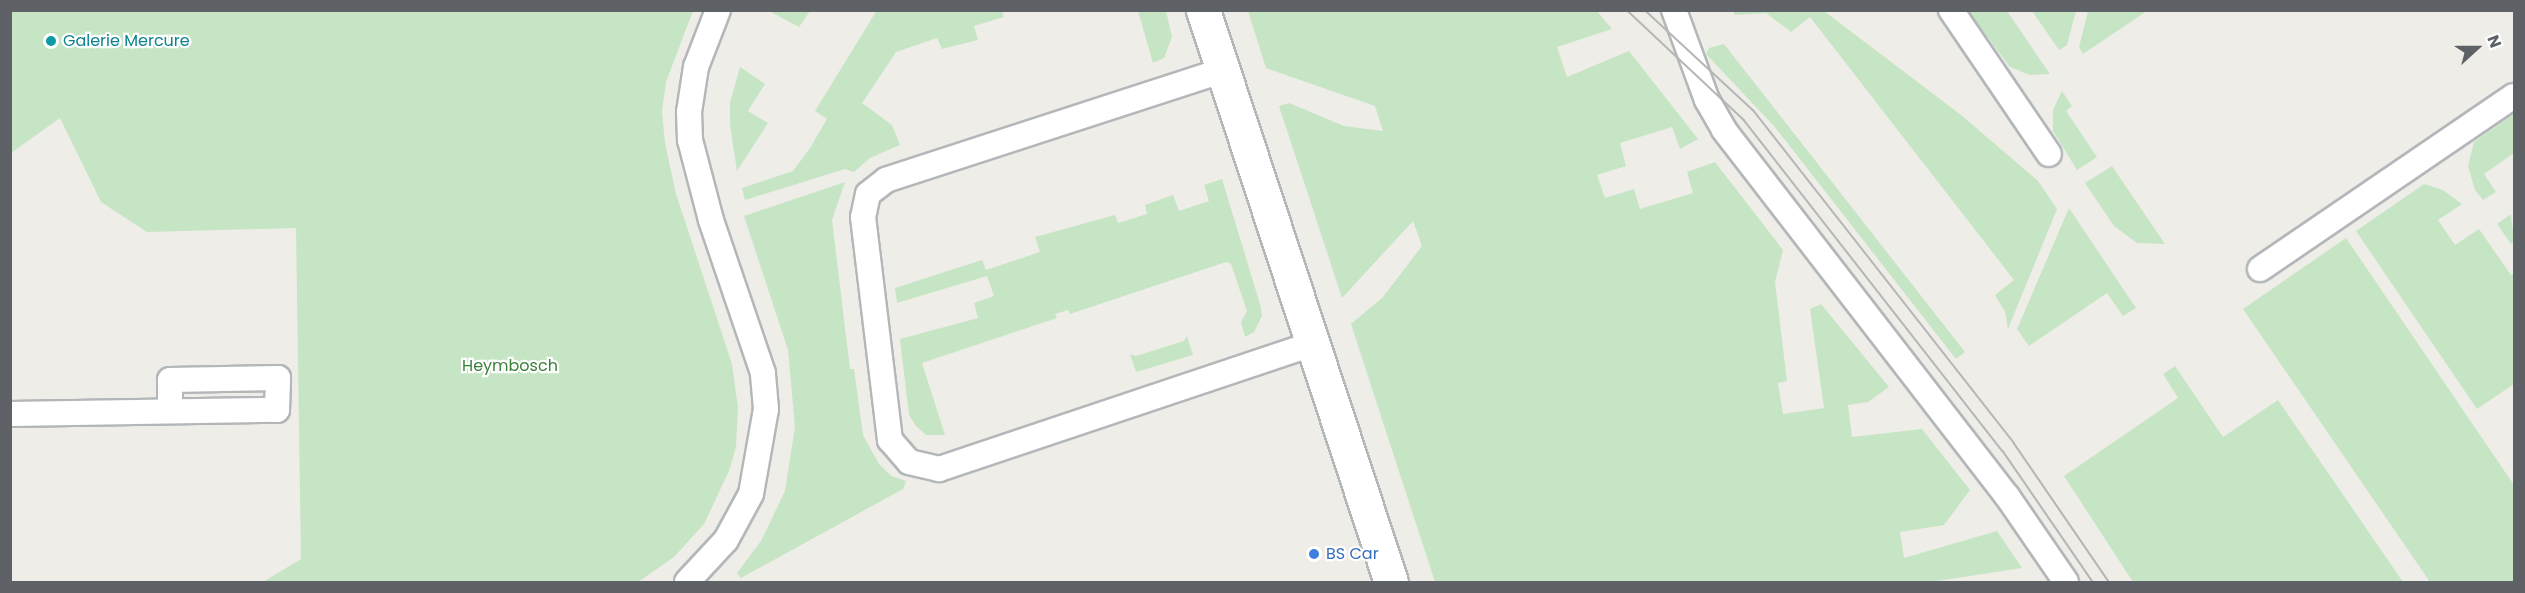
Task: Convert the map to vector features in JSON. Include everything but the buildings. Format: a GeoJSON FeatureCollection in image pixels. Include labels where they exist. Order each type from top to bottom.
{"type":"FeatureCollection","features":[{"type":"Feature","properties":{"kind":"street"},"geometry":{"type":"LineString","coordinates":[[687,582],[726,540],[751,494],[766,409],[763,373],[711,220],[690,140],[689,112],[696,67],[718,10]]}},
{"type":"Feature","properties":{"kind":"street"},"geometry":{"type":"LineString","coordinates":[[1203,10],[1221,71],[1390,582]]}},
{"type":"Feature","properties":{"kind":"street"},"geometry":{"type":"LineString","coordinates":[[1674,10],[1707,100],[1724,130],[2007,496],[2066,582]]}},
{"type":"Feature","properties":{"kind":"street"},"geometry":{"type":"LineString","coordinates":[[1951,10],[2049,154]]}},
{"type":"Feature","properties":{"kind":"street"},"geometry":{"type":"LineString","coordinates":[[1221,71],[886,180],[868,194],[863,217],[890,440],[909,462],[939,469],[1312,344]]}},
{"type":"Feature","properties":{"kind":"street"},"geometry":{"type":"LineString","coordinates":[[2260,269],[2514,96]]}},
{"type":"Feature","properties":{"kind":"street"},"geometry":{"type":"LineString","coordinates":[[10,414],[170,410]]}},
{"type":"Feature","properties":{"kind":"green space"},"geometry":{"type":"Polygon","coordinates":[[[810,10],[799,27],[769,11],[810,10]]]}},
{"type":"Feature","properties":{"kind":"green space"},"geometry":{"type":"Polygon","coordinates":[[[877,10],[1002,11],[1004,17],[974,26],[978,40],[942,49],[937,38],[896,52],[862,103],[892,125],[900,145],[870,158],[854,172],[845,169],[745,200],[742,188],[793,171],[810,148],[827,119],[815,111],[877,10]]]}},
{"type":"Feature","properties":{"kind":"green space","name":"Heymbosch"},"geometry":{"type":"Polygon","coordinates":[[[10,11],[693,11],[666,82],[662,112],[665,143],[676,194],[732,364],[738,408],[736,447],[729,471],[704,524],[674,557],[638,582],[263,582],[301,559],[296,228],[147,232],[101,202],[60,118],[11,153],[10,11]]]}},
{"type":"Feature","properties":{"kind":"green space"},"geometry":{"type":"Polygon","coordinates":[[[1138,11],[1166,11],[1172,37],[1164,58],[1153,63],[1138,11]]]}},
{"type":"Feature","properties":{"kind":"green space"},"geometry":{"type":"Polygon","coordinates":[[[1248,11],[1597,11],[1612,29],[1557,47],[1567,77],[1629,51],[1698,139],[1680,149],[1672,127],[1620,143],[1626,166],[1597,175],[1605,198],[1634,189],[1640,209],[1693,193],[1687,172],[1715,162],[1783,250],[1775,282],[1787,381],[1778,383],[1783,414],[1824,408],[1810,309],[1821,304],[1889,387],[1868,402],[1848,405],[1852,437],[1922,429],[1970,490],[1944,525],[1900,532],[1904,558],[1997,531],[2022,568],[1930,582],[1435,582],[1351,324],[1383,297],[1422,246],[1413,221],[1342,298],[1279,106],[1289,103],[1344,126],[1383,131],[1375,106],[1266,68],[1248,11]]]}},
{"type":"Feature","properties":{"kind":"green space"},"geometry":{"type":"Polygon","coordinates":[[[1733,11],[1824,11],[1961,115],[2038,181],[2057,209],[2008,329],[2005,312],[1995,295],[2014,280],[1810,17],[1791,32],[1766,13],[1735,15],[1733,11]]]}},
{"type":"Feature","properties":{"kind":"green space"},"geometry":{"type":"Polygon","coordinates":[[[1968,11],[2007,11],[2050,74],[2030,75],[2010,67],[1968,11]]]}},
{"type":"Feature","properties":{"kind":"green space"},"geometry":{"type":"Polygon","coordinates":[[[2032,11],[2076,11],[2067,45],[2059,50],[2032,11]]]}},
{"type":"Feature","properties":{"kind":"green space"},"geometry":{"type":"Polygon","coordinates":[[[2088,11],[2147,11],[2083,54],[2079,47],[2088,11]]]}},
{"type":"Feature","properties":{"kind":"green space"},"geometry":{"type":"Polygon","coordinates":[[[1724,44],[1965,352],[1956,359],[1774,126],[1706,54],[1709,48],[1724,44]]]}},
{"type":"Feature","properties":{"kind":"green space"},"geometry":{"type":"Polygon","coordinates":[[[740,67],[765,84],[748,111],[768,123],[737,171],[730,125],[730,103],[740,67]]]}},
{"type":"Feature","properties":{"kind":"green space"},"geometry":{"type":"Polygon","coordinates":[[[2062,91],[2072,106],[2066,111],[2097,157],[2077,170],[2053,131],[2053,110],[2062,91]]]}},
{"type":"Feature","properties":{"kind":"green space"},"geometry":{"type":"Polygon","coordinates":[[[2514,114],[2514,153],[2484,174],[2496,192],[2483,200],[2475,190],[2468,166],[2474,142],[2514,114]]]}},
{"type":"Feature","properties":{"kind":"green space"},"geometry":{"type":"Polygon","coordinates":[[[2112,166],[2165,244],[2137,243],[2114,226],[2085,183],[2112,166]]]}},
{"type":"Feature","properties":{"kind":"green space"},"geometry":{"type":"Polygon","coordinates":[[[1222,179],[1260,304],[1262,316],[1254,332],[1245,337],[1241,322],[1247,311],[1231,264],[1226,262],[1070,314],[1068,310],[1055,314],[1057,318],[922,363],[945,435],[926,435],[916,426],[909,415],[900,339],[978,318],[974,303],[994,296],[987,276],[897,303],[895,288],[982,260],[986,270],[1040,252],[1035,237],[1115,215],[1118,223],[1147,214],[1145,205],[1173,195],[1179,211],[1209,201],[1204,185],[1222,179]]]}},
{"type":"Feature","properties":{"kind":"green space"},"geometry":{"type":"Polygon","coordinates":[[[845,182],[832,220],[850,369],[854,369],[863,435],[879,464],[891,476],[906,481],[903,489],[741,578],[737,573],[761,541],[785,491],[795,427],[788,350],[744,216],[845,182]]]}},
{"type":"Feature","properties":{"kind":"green space"},"geometry":{"type":"Polygon","coordinates":[[[2424,184],[2443,190],[2462,204],[2438,220],[2455,245],[2479,229],[2511,275],[2514,273],[2514,384],[2477,409],[2356,231],[2424,184]]]}},
{"type":"Feature","properties":{"kind":"green space"},"geometry":{"type":"Polygon","coordinates":[[[2069,208],[2136,308],[2123,316],[2107,293],[2029,346],[2017,329],[2069,208]]]}},
{"type":"Feature","properties":{"kind":"green space"},"geometry":{"type":"Polygon","coordinates":[[[2511,214],[2514,241],[2511,244],[2497,224],[2511,214]]]}},
{"type":"Feature","properties":{"kind":"green space"},"geometry":{"type":"Polygon","coordinates":[[[2346,238],[2514,485],[2514,582],[2430,582],[2243,309],[2346,238]]]}},
{"type":"Feature","properties":{"kind":"green space"},"geometry":{"type":"Polygon","coordinates":[[[1187,336],[1193,355],[1136,372],[1130,354],[1136,356],[1184,341],[1187,336]]]}},
{"type":"Feature","properties":{"kind":"green space"},"geometry":{"type":"Polygon","coordinates":[[[2175,366],[2223,437],[2278,400],[2403,582],[2133,582],[2064,476],[2178,398],[2163,374],[2175,366]]]}},
{"type":"Feature","properties":{"kind":"tram line"},"geometry":{"type":"LineString","coordinates":[[1627,10],[1744,120],[2003,451],[2093,582]]}},
{"type":"Feature","properties":{"kind":"tram line"},"geometry":{"type":"LineString","coordinates":[[1645,10],[1754,111],[2014,443],[2109,582]]}},
{"type":"Feature","properties":{"kind":"place","name":"Galerie Mercure"},"geometry":{"type":"Point","coordinates":[51,41]}},
{"type":"Feature","properties":{"kind":"place","name":"BS Car"},"geometry":{"type":"Point","coordinates":[1314,554]}}]}
